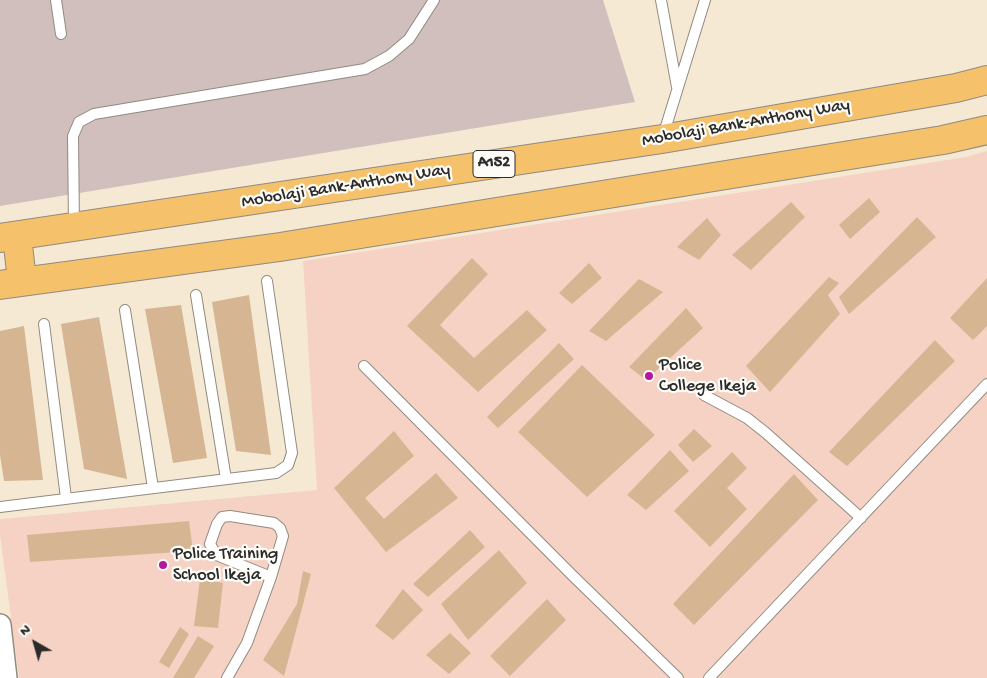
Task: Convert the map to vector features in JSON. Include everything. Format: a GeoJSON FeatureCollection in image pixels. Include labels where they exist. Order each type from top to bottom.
{"type":"FeatureCollection","features":[{"type":"Feature","properties":{"kind":"main road","name":"Mobolaji Bank-Anthony Way"},"geometry":{"type":"LineString","coordinates":[[9,237],[662,139],[956,88],[987,80]]}},
{"type":"Feature","properties":{"kind":"main road"},"geometry":{"type":"LineString","coordinates":[[9,237],[11,283],[290,245],[943,140],[987,130]]}},
{"type":"Feature","properties":{"kind":"street"},"geometry":{"type":"LineString","coordinates":[[0,626],[6,678]]}},
{"type":"Feature","properties":{"kind":"lane"},"geometry":{"type":"LineString","coordinates":[[56,0],[61,34]]}},
{"type":"Feature","properties":{"kind":"lane"},"geometry":{"type":"LineString","coordinates":[[74,228],[73,136],[79,122],[94,114],[365,69],[389,56],[409,39],[434,0]]}},
{"type":"Feature","properties":{"kind":"lane"},"geometry":{"type":"LineString","coordinates":[[662,0],[677,90]]}},
{"type":"Feature","properties":{"kind":"lane"},"geometry":{"type":"LineString","coordinates":[[662,139],[705,0]]}},
{"type":"Feature","properties":{"kind":"lane"},"geometry":{"type":"LineString","coordinates":[[0,507],[276,473],[288,465],[292,453],[267,281]]}},
{"type":"Feature","properties":{"kind":"lane"},"geometry":{"type":"LineString","coordinates":[[196,295],[226,479]]}},
{"type":"Feature","properties":{"kind":"lane"},"geometry":{"type":"LineString","coordinates":[[125,310],[154,488]]}},
{"type":"Feature","properties":{"kind":"lane"},"geometry":{"type":"LineString","coordinates":[[44,324],[66,498]]}},
{"type":"Feature","properties":{"kind":"lane"},"geometry":{"type":"LineString","coordinates":[[364,366],[572,575],[678,678]]}},
{"type":"Feature","properties":{"kind":"lane"},"geometry":{"type":"LineString","coordinates":[[709,678],[987,384]]}},
{"type":"Feature","properties":{"kind":"lane"},"geometry":{"type":"LineString","coordinates":[[704,395],[747,418],[766,432],[861,518]]}},
{"type":"Feature","properties":{"kind":"lane"},"geometry":{"type":"LineString","coordinates":[[227,678],[247,643],[271,577],[283,536],[280,528],[274,523],[230,516],[222,517],[217,524],[210,544],[214,551],[219,556],[271,577]]}},
{"type":"Feature","properties":{"kind":"shaded area"},"geometry":{"type":"Polygon","coordinates":[[[0,0],[603,0],[635,102],[0,206],[0,0]]]}},
{"type":"Feature","properties":{"kind":"shaded area","name":"Police College Ikeja"},"geometry":{"type":"Polygon","coordinates":[[[987,151],[987,678],[19,678],[0,535],[0,519],[317,490],[303,261],[966,157],[987,151]]]}},
{"type":"Feature","properties":{"kind":"building"},"geometry":{"type":"Polygon","coordinates":[[[869,198],[880,212],[850,239],[839,225],[869,198]]]}},
{"type":"Feature","properties":{"kind":"building"},"geometry":{"type":"Polygon","coordinates":[[[791,202],[805,217],[751,270],[732,255],[791,202]]]}},
{"type":"Feature","properties":{"kind":"building"},"geometry":{"type":"Polygon","coordinates":[[[917,217],[936,237],[849,314],[839,297],[917,217]]]}},
{"type":"Feature","properties":{"kind":"building"},"geometry":{"type":"Polygon","coordinates":[[[707,218],[721,235],[699,260],[677,247],[707,218]]]}},
{"type":"Feature","properties":{"kind":"building"},"geometry":{"type":"Polygon","coordinates":[[[472,258],[488,274],[440,325],[474,358],[527,310],[547,330],[478,392],[407,326],[472,258]]]}},
{"type":"Feature","properties":{"kind":"building"},"geometry":{"type":"Polygon","coordinates":[[[589,263],[602,278],[572,304],[559,293],[589,263]]]}},
{"type":"Feature","properties":{"kind":"building"},"geometry":{"type":"Polygon","coordinates":[[[829,277],[839,283],[828,295],[840,314],[770,392],[746,366],[829,277]]]}},
{"type":"Feature","properties":{"kind":"building"},"geometry":{"type":"Polygon","coordinates":[[[987,278],[987,326],[973,340],[950,318],[987,278]]]}},
{"type":"Feature","properties":{"kind":"building"},"geometry":{"type":"Polygon","coordinates":[[[639,279],[663,292],[606,341],[589,331],[639,279]]]}},
{"type":"Feature","properties":{"kind":"building"},"geometry":{"type":"Polygon","coordinates":[[[249,295],[271,455],[236,451],[212,302],[249,295]]]}},
{"type":"Feature","properties":{"kind":"building"},"geometry":{"type":"Polygon","coordinates":[[[181,305],[207,458],[173,463],[145,309],[181,305]]]}},
{"type":"Feature","properties":{"kind":"building"},"geometry":{"type":"Polygon","coordinates":[[[686,308],[703,328],[646,380],[629,367],[686,308]]]}},
{"type":"Feature","properties":{"kind":"building"},"geometry":{"type":"Polygon","coordinates":[[[99,317],[127,479],[84,469],[61,324],[99,317]]]}},
{"type":"Feature","properties":{"kind":"building"},"geometry":{"type":"Polygon","coordinates":[[[24,326],[43,480],[4,481],[0,455],[0,331],[24,326]]]}},
{"type":"Feature","properties":{"kind":"building"},"geometry":{"type":"Polygon","coordinates":[[[935,340],[955,361],[847,466],[829,452],[935,340]]]}},
{"type":"Feature","properties":{"kind":"building"},"geometry":{"type":"Polygon","coordinates":[[[559,343],[574,359],[498,428],[487,417],[559,343]]]}},
{"type":"Feature","properties":{"kind":"building"},"geometry":{"type":"Polygon","coordinates":[[[582,365],[655,435],[587,497],[518,432],[582,365]]]}},
{"type":"Feature","properties":{"kind":"building"},"geometry":{"type":"Polygon","coordinates":[[[694,429],[712,446],[693,462],[678,445],[694,429]]]}},
{"type":"Feature","properties":{"kind":"building"},"geometry":{"type":"Polygon","coordinates":[[[394,431],[414,456],[365,498],[384,519],[436,473],[458,498],[386,552],[334,488],[394,431]]]}},
{"type":"Feature","properties":{"kind":"building"},"geometry":{"type":"Polygon","coordinates":[[[670,450],[689,471],[646,510],[627,495],[670,450]]]}},
{"type":"Feature","properties":{"kind":"building"},"geometry":{"type":"Polygon","coordinates":[[[732,452],[747,468],[727,488],[747,509],[710,547],[674,511],[732,452]]]}},
{"type":"Feature","properties":{"kind":"building"},"geometry":{"type":"Polygon","coordinates":[[[794,474],[818,500],[694,625],[673,604],[794,474]]]}},
{"type":"Feature","properties":{"kind":"building"},"geometry":{"type":"Polygon","coordinates":[[[189,521],[193,551],[30,562],[27,535],[189,521]]]}},
{"type":"Feature","properties":{"kind":"building"},"geometry":{"type":"Polygon","coordinates":[[[470,530],[485,547],[428,597],[413,584],[470,530]]]}},
{"type":"Feature","properties":{"kind":"building"},"geometry":{"type":"Polygon","coordinates":[[[499,550],[527,583],[468,640],[441,604],[499,550]]]}},
{"type":"Feature","properties":{"kind":"building"},"geometry":{"type":"Polygon","coordinates":[[[303,571],[311,574],[284,676],[263,660],[297,604],[303,571]]]}},
{"type":"Feature","properties":{"kind":"building"},"geometry":{"type":"Polygon","coordinates":[[[200,579],[223,583],[218,628],[194,626],[200,579]]]}},
{"type":"Feature","properties":{"kind":"building"},"geometry":{"type":"Polygon","coordinates":[[[403,589],[423,610],[393,640],[375,626],[403,589]]]}},
{"type":"Feature","properties":{"kind":"building"},"geometry":{"type":"Polygon","coordinates":[[[547,599],[566,620],[510,676],[490,656],[547,599]]]}},
{"type":"Feature","properties":{"kind":"building"},"geometry":{"type":"Polygon","coordinates":[[[180,627],[189,634],[169,668],[159,662],[180,627]]]}},
{"type":"Feature","properties":{"kind":"building"},"geometry":{"type":"Polygon","coordinates":[[[450,633],[471,653],[449,674],[426,655],[450,633]]]}},
{"type":"Feature","properties":{"kind":"building"},"geometry":{"type":"Polygon","coordinates":[[[198,636],[214,646],[194,678],[173,678],[198,636]]]}},
{"type":"Feature","properties":{"kind":"place","name":"Police College Ikeja"},"geometry":{"type":"Point","coordinates":[649,376]}},
{"type":"Feature","properties":{"kind":"place","name":"Police Training School Ikeja"},"geometry":{"type":"Point","coordinates":[163,565]}}]}
